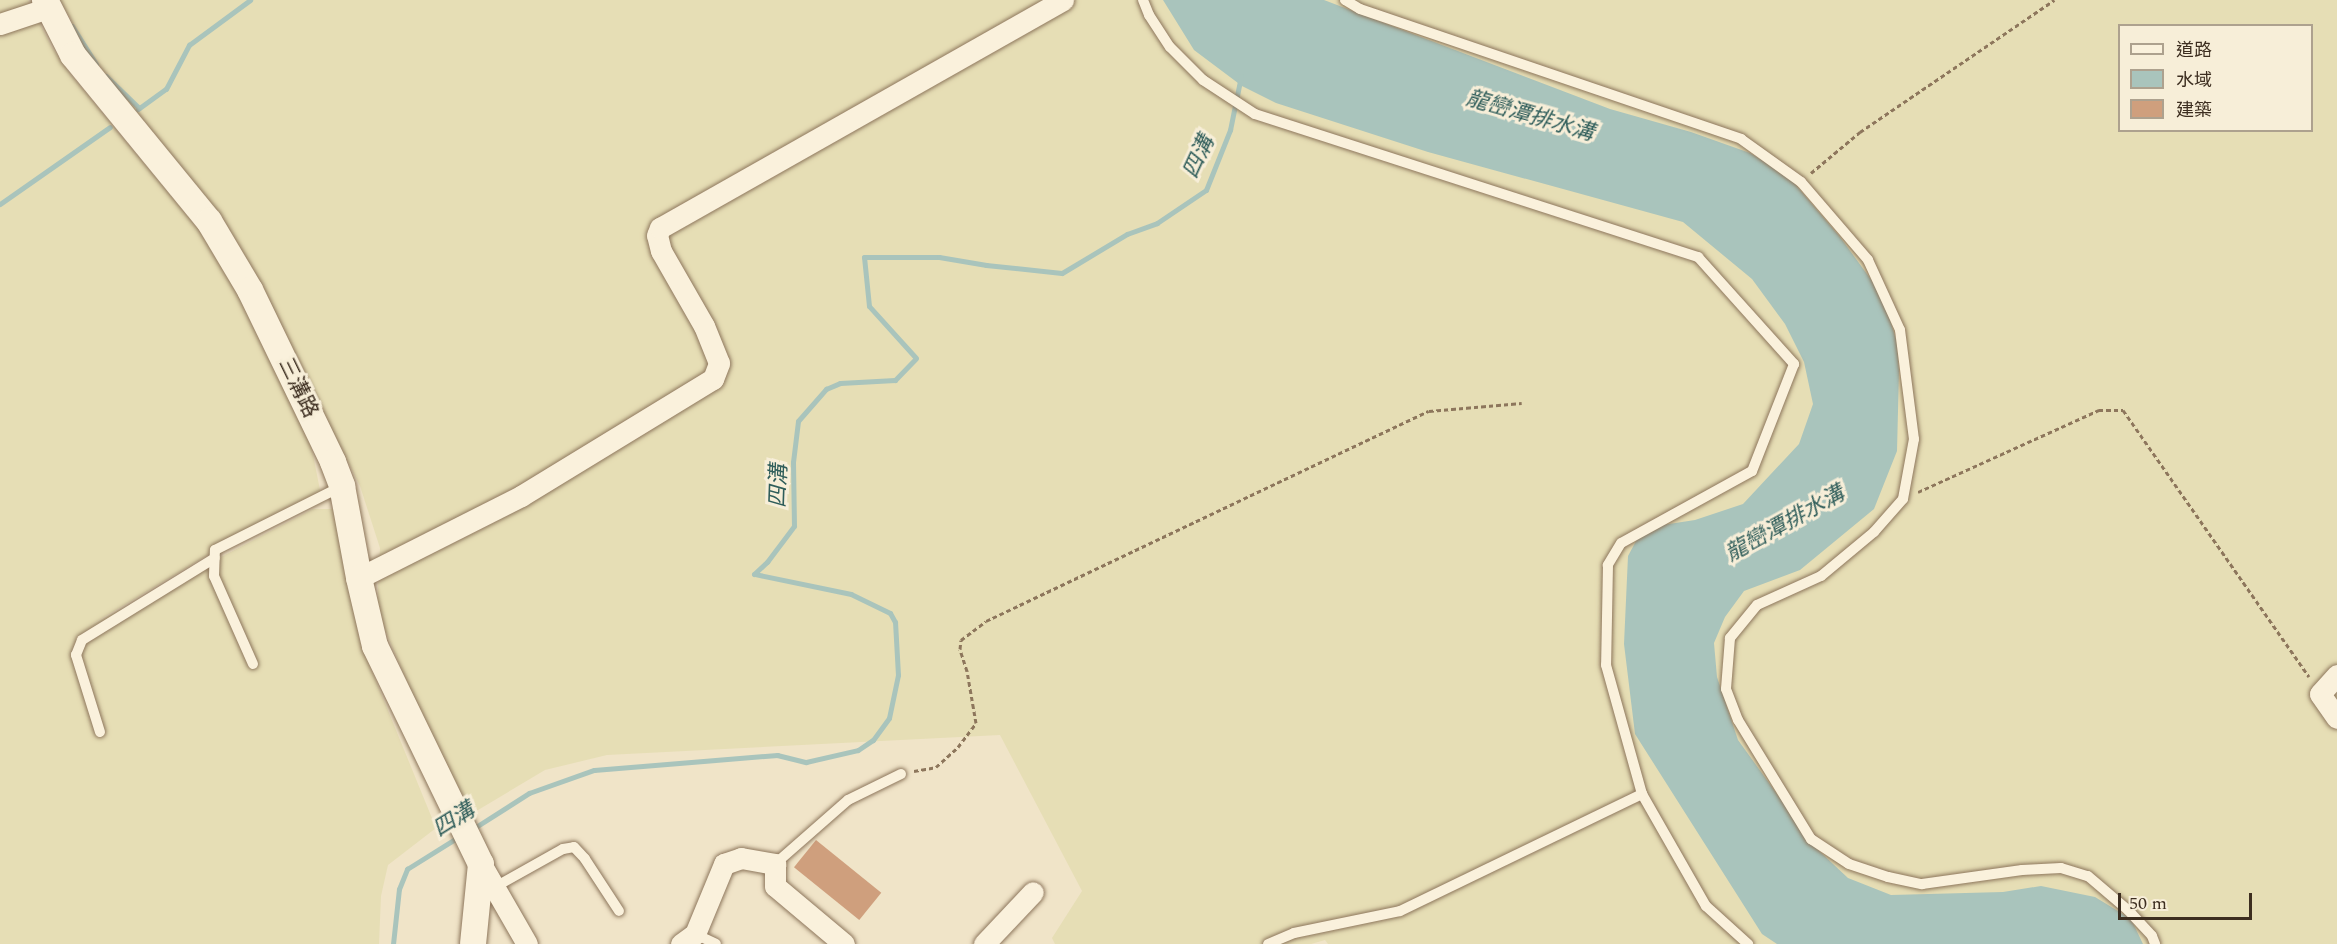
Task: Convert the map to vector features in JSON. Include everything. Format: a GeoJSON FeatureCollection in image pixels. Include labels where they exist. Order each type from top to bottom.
{"type":"FeatureCollection","features":[{"type":"Feature","properties":{"kind":"street"},"geometry":{"type":"LineString","coordinates":[[359,578],[521,496],[713,379],[719,363],[704,326],[661,251],[657,235],[660,228],[1063,0]]}},
{"type":"Feature","properties":{"kind":"street"},"geometry":{"type":"LineString","coordinates":[[0,24],[47,4]]}},
{"type":"Feature","properties":{"kind":"street","name":"三溝路"},"geometry":{"type":"LineString","coordinates":[[47,4],[72,55],[165,166],[215,231],[250,290],[318,429],[342,486],[359,578],[375,646],[476,855]]}},
{"type":"Feature","properties":{"kind":"street"},"geometry":{"type":"LineString","coordinates":[[2337,675],[2320,694],[2337,718]]}},
{"type":"Feature","properties":{"kind":"street"},"geometry":{"type":"LineString","coordinates":[[476,855],[527,944]]}},
{"type":"Feature","properties":{"kind":"street"},"geometry":{"type":"LineString","coordinates":[[473,944],[476,855]]}},
{"type":"Feature","properties":{"kind":"street"},"geometry":{"type":"LineString","coordinates":[[688,939],[724,864],[741,858],[775,864],[775,886],[844,944]]}},
{"type":"Feature","properties":{"kind":"street"},"geometry":{"type":"LineString","coordinates":[[984,944],[1033,892]]}},
{"type":"Feature","properties":{"kind":"lane"},"geometry":{"type":"LineString","coordinates":[[1143,0],[1149,15],[1170,47],[1203,80],[1255,114],[1698,257],[1794,364],[1752,471],[1621,543],[1608,565],[1606,665],[1642,794],[1706,906],[1748,944]]}},
{"type":"Feature","properties":{"kind":"lane"},"geometry":{"type":"LineString","coordinates":[[1345,0],[1360,9],[1741,139],[1801,182],[1868,260],[1900,330],[1914,439],[1903,499],[1874,532],[1821,576],[1757,605],[1730,638],[1726,689],[1738,720],[1811,839],[1849,864],[1888,878],[1922,884],[2022,870],[2061,868],[2088,876],[2128,910],[2152,936],[2155,944]]}},
{"type":"Feature","properties":{"kind":"lane"},"geometry":{"type":"LineString","coordinates":[[254,664],[214,576],[215,550],[342,486]]}},
{"type":"Feature","properties":{"kind":"lane"},"geometry":{"type":"LineString","coordinates":[[100,732],[76,655],[82,640],[215,558]]}},
{"type":"Feature","properties":{"kind":"lane"},"geometry":{"type":"LineString","coordinates":[[775,864],[848,800],[901,774]]}},
{"type":"Feature","properties":{"kind":"lane"},"geometry":{"type":"LineString","coordinates":[[1268,944],[1294,933],[1400,911],[1642,794]]}},
{"type":"Feature","properties":{"kind":"lane"},"geometry":{"type":"LineString","coordinates":[[495,887],[562,849],[574,847],[585,859],[619,910]]}},
{"type":"Feature","properties":{"kind":"lane"},"geometry":{"type":"LineString","coordinates":[[688,939],[716,944]]}},
{"type":"Feature","properties":{"kind":"path"},"geometry":{"type":"LineString","coordinates":[[1801,182],[1860,132],[2054,0]]}},
{"type":"Feature","properties":{"kind":"path"},"geometry":{"type":"LineString","coordinates":[[901,774],[936,767],[958,747],[976,723],[967,671],[960,649],[961,640],[986,621],[1429,411],[1522,403]]}},
{"type":"Feature","properties":{"kind":"path"},"geometry":{"type":"LineString","coordinates":[[1903,499],[1960,471],[2099,410],[2123,410],[2320,694]]}},
{"type":"Feature","properties":{"kind":"shaded area"},"geometry":{"type":"Polygon","coordinates":[[[0,0],[28,0],[51,46],[71,75],[199,230],[229,277],[311,445],[321,495],[223,546],[89,626],[313,509],[334,509],[360,642],[436,828],[388,865],[381,896],[379,944],[0,944],[0,0]]]}},
{"type":"Feature","properties":{"kind":"shaded area"},"geometry":{"type":"Polygon","coordinates":[[[60,0],[2337,0],[2337,944],[1328,944],[1325,940],[1311,944],[1055,944],[1052,938],[1082,891],[1000,735],[607,755],[545,770],[473,813],[435,748],[377,611],[380,548],[360,486],[254,274],[87,49],[60,0]]]}},
{"type":"Feature","properties":{"kind":"water","name":"龍巒潭排水溝"},"geometry":{"type":"Polygon","coordinates":[[[1163,0],[1324,0],[1610,109],[1691,132],[1750,153],[1789,177],[1840,237],[1883,296],[1897,343],[1899,371],[1897,451],[1874,509],[1800,570],[1744,591],[1725,617],[1714,643],[1717,677],[1738,740],[1816,848],[1848,878],[1891,895],[2003,892],[2041,886],[2095,897],[2131,919],[2143,944],[1777,944],[1762,934],[1635,734],[1624,644],[1628,556],[1643,528],[1695,520],[1743,504],[1799,444],[1813,404],[1804,362],[1785,324],[1752,279],[1683,222],[1428,152],[1276,103],[1242,86],[1194,50],[1163,0]]]}},
{"type":"Feature","properties":{"kind":"building"},"geometry":{"type":"Polygon","coordinates":[[[816,840],[881,893],[859,920],[794,867],[816,840]]]}},
{"type":"Feature","properties":{"kind":"waterway"},"geometry":{"type":"LineString","coordinates":[[138,109],[166,89],[189,45],[250,0]]}},
{"type":"Feature","properties":{"kind":"waterway"},"geometry":{"type":"LineString","coordinates":[[72,26],[96,64]]}},
{"type":"Feature","properties":{"kind":"waterway"},"geometry":{"type":"LineString","coordinates":[[106,76],[139,108]]}},
{"type":"Feature","properties":{"kind":"waterway","name":"四溝"},"geometry":{"type":"LineString","coordinates":[[471,830],[529,793],[594,770],[777,755],[806,762],[858,750],[873,740],[889,718],[898,675],[895,622],[890,613],[851,594],[754,574],[767,562],[794,526],[793,462],[798,421],[826,389],[840,383],[895,380],[916,358],[869,306],[864,257],[939,257],[986,265],[1062,273],[1127,234],[1157,223],[1206,190],[1230,130],[1241,76]]}},
{"type":"Feature","properties":{"kind":"waterway"},"geometry":{"type":"LineString","coordinates":[[0,204],[110,127]]}},
{"type":"Feature","properties":{"kind":"waterway","name":"四溝"},"geometry":{"type":"LineString","coordinates":[[393,944],[399,889],[407,869],[460,836]]}}]}
